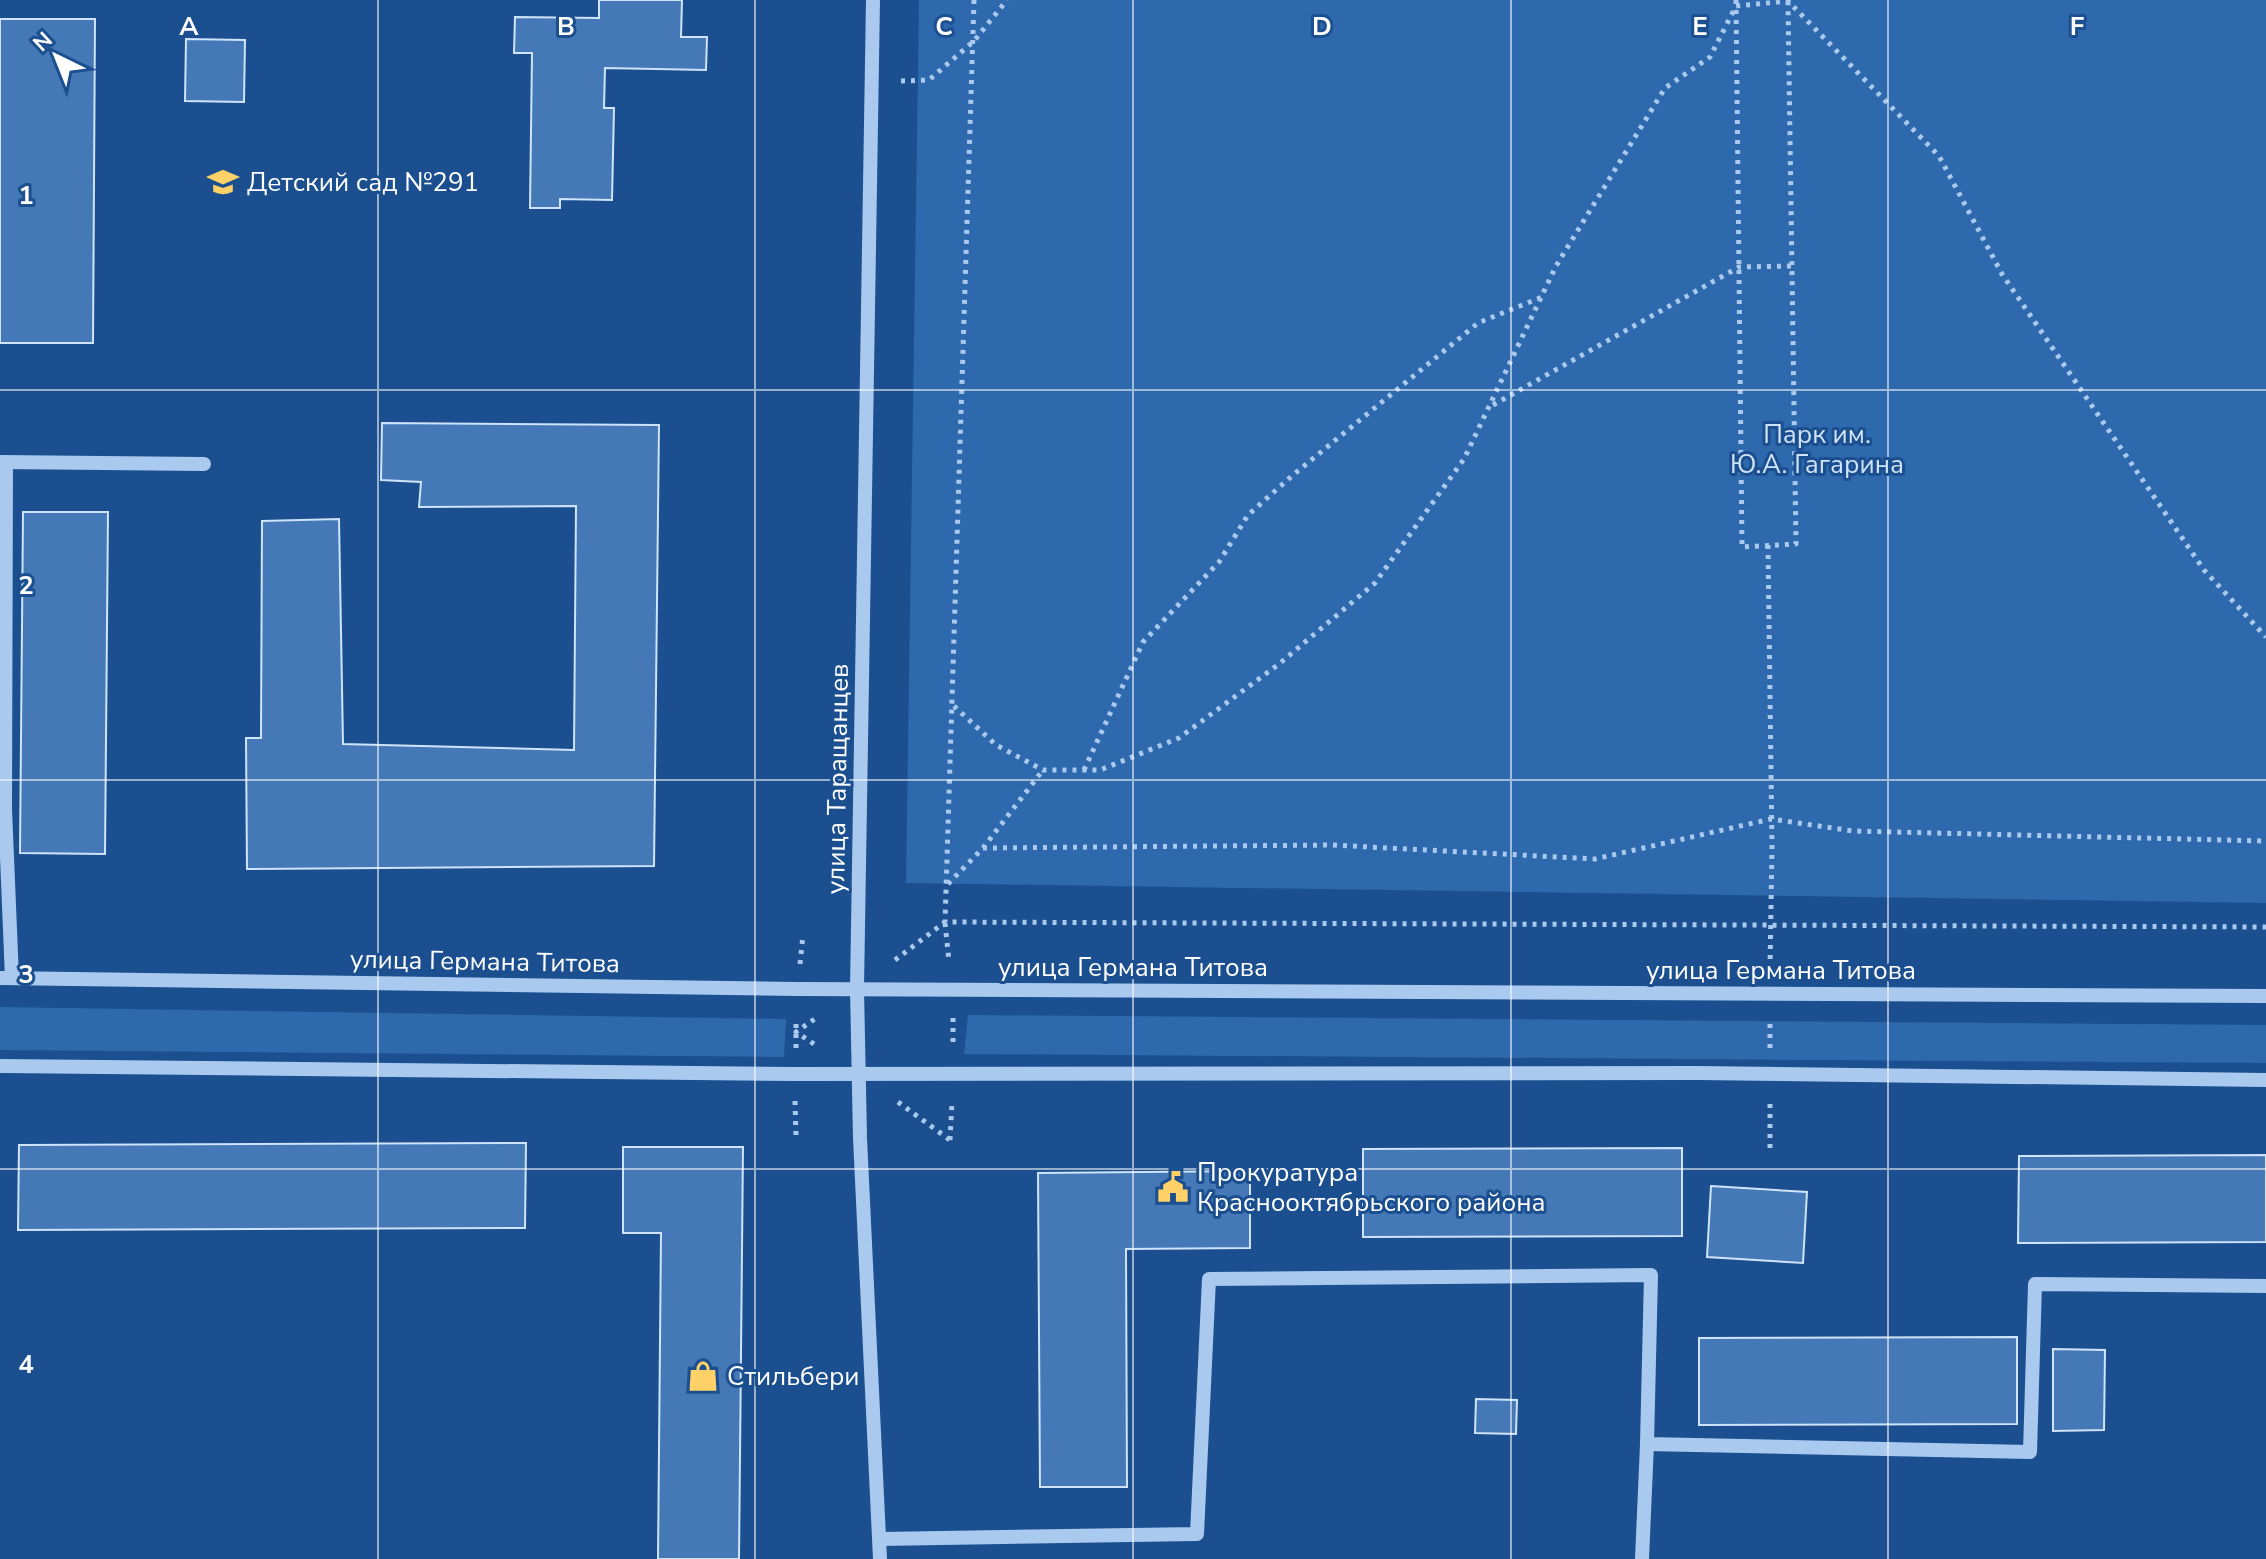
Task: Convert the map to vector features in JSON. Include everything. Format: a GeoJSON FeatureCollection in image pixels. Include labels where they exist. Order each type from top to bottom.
{"type":"FeatureCollection","features":[{"type":"Feature","properties":{"kind":"street","name":"улица Таращанцев"},"geometry":{"type":"LineString","coordinates":[[873,0],[857,989],[858,1074],[880,1559]]}},
{"type":"Feature","properties":{"kind":"street"},"geometry":{"type":"LineString","coordinates":[[6,978],[3,462],[204,464]]}},
{"type":"Feature","properties":{"kind":"street","name":"улица Германа Титова"},"geometry":{"type":"LineString","coordinates":[[6,978],[953,991],[2266,996]]}},
{"type":"Feature","properties":{"kind":"street"},"geometry":{"type":"LineString","coordinates":[[0,1066],[795,1074],[1698,1073],[2266,1080]]}},
{"type":"Feature","properties":{"kind":"street"},"geometry":{"type":"LineString","coordinates":[[880,1539],[1197,1534],[1209,1279],[1651,1275],[1642,1559]]}},
{"type":"Feature","properties":{"kind":"street"},"geometry":{"type":"LineString","coordinates":[[1647,1444],[2030,1452],[2035,1284],[2266,1286]]}},
{"type":"Feature","properties":{"kind":"path"},"geometry":{"type":"LineString","coordinates":[[950,1140],[954,1074],[953,991],[945,922],[974,0]]}},
{"type":"Feature","properties":{"kind":"path"},"geometry":{"type":"LineString","coordinates":[[872,81],[929,80],[974,41],[1007,0]]}},
{"type":"Feature","properties":{"kind":"path"},"geometry":{"type":"LineString","coordinates":[[1736,3],[1742,547],[1796,544],[1788,0]]}},
{"type":"Feature","properties":{"kind":"path"},"geometry":{"type":"LineString","coordinates":[[1736,3],[1788,0],[1939,156],[2002,274],[2204,570],[2266,637]]}},
{"type":"Feature","properties":{"kind":"path"},"geometry":{"type":"LineString","coordinates":[[953,705],[996,745],[1043,770],[1100,770],[1179,738],[1279,664],[1375,583],[1464,459],[1556,266],[1665,88],[1710,57],[1736,3]]}},
{"type":"Feature","properties":{"kind":"path"},"geometry":{"type":"LineString","coordinates":[[1490,406],[1739,267],[1792,266]]}},
{"type":"Feature","properties":{"kind":"path"},"geometry":{"type":"LineString","coordinates":[[1084,770],[1143,642],[1219,562],[1248,515],[1478,323],[1542,297]]}},
{"type":"Feature","properties":{"kind":"path"},"geometry":{"type":"LineString","coordinates":[[1768,545],[1772,846]]}},
{"type":"Feature","properties":{"kind":"path"},"geometry":{"type":"LineString","coordinates":[[947,885],[983,848],[1043,770]]}},
{"type":"Feature","properties":{"kind":"path"},"geometry":{"type":"LineString","coordinates":[[983,848],[1332,845],[1595,859],[1771,819],[1853,831],[2266,841]]}},
{"type":"Feature","properties":{"kind":"path"},"geometry":{"type":"LineString","coordinates":[[945,922],[2266,927]]}},
{"type":"Feature","properties":{"kind":"path"},"geometry":{"type":"LineString","coordinates":[[796,1136],[797,989],[803,935]]}},
{"type":"Feature","properties":{"kind":"green space","name":"Парк им. Ю.А. Гагарина"},"geometry":{"type":"Polygon","coordinates":[[[919,0],[2266,0],[2266,903],[906,883],[919,0]]]}},
{"type":"Feature","properties":{"kind":"green space"},"geometry":{"type":"Polygon","coordinates":[[[0,1007],[786,1019],[784,1057],[0,1050],[0,1007]]]}},
{"type":"Feature","properties":{"kind":"green space"},"geometry":{"type":"Polygon","coordinates":[[[968,1015],[2266,1025],[2266,1063],[964,1054],[968,1015]]]}},
{"type":"Feature","properties":{"kind":"building"},"geometry":{"type":"Polygon","coordinates":[[[599,0],[682,0],[681,37],[707,37],[706,70],[605,68],[604,108],[614,108],[612,200],[560,199],[560,208],[530,208],[532,53],[514,53],[515,17],[599,18],[599,0]]]}},
{"type":"Feature","properties":{"kind":"building"},"geometry":{"type":"Polygon","coordinates":[[[0,19],[95,19],[93,343],[0,343],[0,19]]]}},
{"type":"Feature","properties":{"kind":"building"},"geometry":{"type":"Polygon","coordinates":[[[186,39],[245,40],[244,102],[185,101],[186,39]]]}},
{"type":"Feature","properties":{"kind":"building"},"geometry":{"type":"Polygon","coordinates":[[[382,423],[659,425],[654,866],[247,869],[246,738],[261,738],[262,521],[339,519],[343,744],[574,750],[576,506],[419,507],[421,482],[381,480],[382,423]]]}},
{"type":"Feature","properties":{"kind":"building"},"geometry":{"type":"Polygon","coordinates":[[[23,512],[108,512],[105,854],[20,853],[23,512]]]}},
{"type":"Feature","properties":{"kind":"building"},"geometry":{"type":"Polygon","coordinates":[[[526,1143],[525,1228],[18,1230],[19,1145],[526,1143]]]}},
{"type":"Feature","properties":{"kind":"building"},"geometry":{"type":"Polygon","coordinates":[[[623,1147],[743,1147],[739,1559],[658,1559],[661,1233],[623,1233],[623,1147]]]}},
{"type":"Feature","properties":{"kind":"building"},"geometry":{"type":"Polygon","coordinates":[[[1682,1148],[1682,1236],[1363,1237],[1363,1149],[1682,1148]]]}},
{"type":"Feature","properties":{"kind":"building"},"geometry":{"type":"Polygon","coordinates":[[[2266,1155],[2266,1242],[2018,1243],[2019,1156],[2266,1155]]]}},
{"type":"Feature","properties":{"kind":"building"},"geometry":{"type":"Polygon","coordinates":[[[1250,1171],[1250,1248],[1126,1249],[1127,1487],[1040,1487],[1038,1173],[1250,1171]]]}},
{"type":"Feature","properties":{"kind":"building"},"geometry":{"type":"Polygon","coordinates":[[[1711,1186],[1807,1192],[1803,1263],[1707,1257],[1711,1186]]]}},
{"type":"Feature","properties":{"kind":"building"},"geometry":{"type":"Polygon","coordinates":[[[2017,1337],[2017,1424],[1699,1425],[1699,1338],[2017,1337]]]}},
{"type":"Feature","properties":{"kind":"building"},"geometry":{"type":"Polygon","coordinates":[[[2053,1349],[2105,1350],[2104,1430],[2053,1431],[2053,1349]]]}},
{"type":"Feature","properties":{"kind":"building"},"geometry":{"type":"Polygon","coordinates":[[[1476,1399],[1517,1400],[1516,1434],[1475,1433],[1476,1399]]]}},
{"type":"Feature","properties":{"kind":"place","name":"Детский сад №291"},"geometry":{"type":"Point","coordinates":[223,182]}},
{"type":"Feature","properties":{"kind":"place","name":"Прокуратура Краснооктябрьского района"},"geometry":{"type":"Point","coordinates":[1173,1187]}},
{"type":"Feature","properties":{"kind":"place","name":"Стильбери"},"geometry":{"type":"Point","coordinates":[703,1376]}}]}
